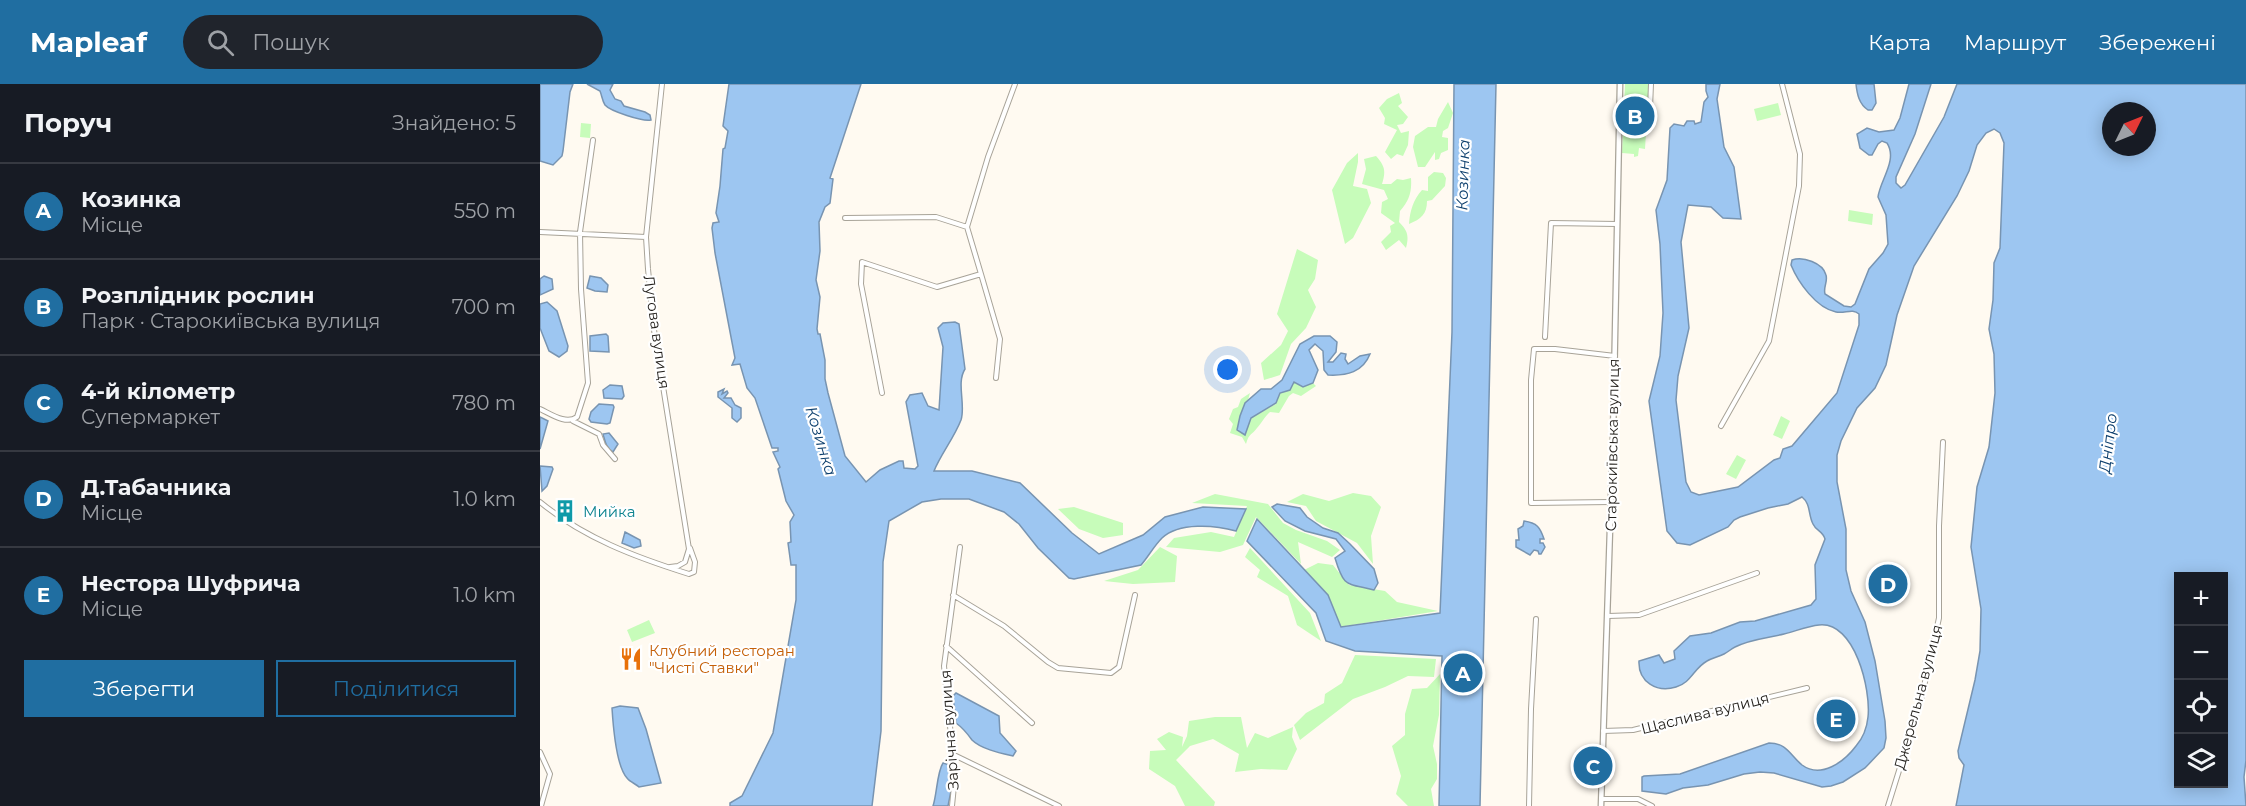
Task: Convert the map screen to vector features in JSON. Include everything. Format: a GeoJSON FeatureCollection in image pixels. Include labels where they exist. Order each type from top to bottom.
{"type":"FeatureCollection","features":[{"type":"Feature","properties":{"kind":"street","name":"Лугова вулиця"},"geometry":{"type":"LineString","coordinates":[[662,84],[646,237],[654,330],[689,545],[695,562],[694,572],[689,574],[670,567]]}},
{"type":"Feature","properties":{"kind":"street"},"geometry":{"type":"LineString","coordinates":[[996,378],[1000,339],[967,227],[988,157],[1015,84]]}},
{"type":"Feature","properties":{"kind":"street","name":"Старокиївська вулиця"},"geometry":{"type":"LineString","coordinates":[[1600,806],[1608,616],[1620,84]]}},
{"type":"Feature","properties":{"kind":"street"},"geometry":{"type":"LineString","coordinates":[[1650,108],[1651,84]]}},
{"type":"Feature","properties":{"kind":"street"},"geometry":{"type":"LineString","coordinates":[[1721,426],[1769,341],[1799,186],[1800,154],[1782,84]]}},
{"type":"Feature","properties":{"kind":"street"},"geometry":{"type":"LineString","coordinates":[[573,421],[577,417],[588,383],[580,289],[580,232],[593,140]]}},
{"type":"Feature","properties":{"kind":"street"},"geometry":{"type":"LineString","coordinates":[[845,218],[936,217],[967,227]]}},
{"type":"Feature","properties":{"kind":"street"},"geometry":{"type":"LineString","coordinates":[[1545,337],[1551,223],[1617,224]]}},
{"type":"Feature","properties":{"kind":"street"},"geometry":{"type":"LineString","coordinates":[[540,232],[580,232],[646,237]]}},
{"type":"Feature","properties":{"kind":"street"},"geometry":{"type":"LineString","coordinates":[[882,393],[861,284],[862,262],[937,287],[981,274]]}},
{"type":"Feature","properties":{"kind":"street"},"geometry":{"type":"LineString","coordinates":[[1611,502],[1531,503],[1532,380],[1534,349],[1555,349],[1615,356]]}},
{"type":"Feature","properties":{"kind":"street"},"geometry":{"type":"LineString","coordinates":[[540,409],[566,421],[573,421],[599,434],[603,445],[615,459]]}},
{"type":"Feature","properties":{"kind":"street","name":"Джерельна вулиця"},"geometry":{"type":"LineString","coordinates":[[1888,806],[1921,699],[1939,618],[1939,526],[1943,442]]}},
{"type":"Feature","properties":{"kind":"street"},"geometry":{"type":"LineString","coordinates":[[540,502],[568,525],[584,533],[618,549],[670,567],[685,562],[689,545]]}},
{"type":"Feature","properties":{"kind":"street","name":"Зарічна вулиця"},"geometry":{"type":"LineString","coordinates":[[952,806],[955,777],[944,666],[960,548]]}},
{"type":"Feature","properties":{"kind":"street"},"geometry":{"type":"LineString","coordinates":[[1608,616],[1639,615],[1757,573]]}},
{"type":"Feature","properties":{"kind":"street"},"geometry":{"type":"LineString","coordinates":[[953,595],[1004,626],[1058,668],[1111,673],[1119,667],[1135,595]]}},
{"type":"Feature","properties":{"kind":"street"},"geometry":{"type":"LineString","coordinates":[[1529,806],[1536,619]]}},
{"type":"Feature","properties":{"kind":"street"},"geometry":{"type":"LineString","coordinates":[[946,646],[1032,723]]}},
{"type":"Feature","properties":{"kind":"street","name":"Щаслива вулиця"},"geometry":{"type":"LineString","coordinates":[[1603,731],[1633,730],[1807,688]]}},
{"type":"Feature","properties":{"kind":"street"},"geometry":{"type":"LineString","coordinates":[[540,752],[550,774],[541,806]]}},
{"type":"Feature","properties":{"kind":"street"},"geometry":{"type":"LineString","coordinates":[[953,755],[1059,806]]}},
{"type":"Feature","properties":{"kind":"street"},"geometry":{"type":"LineString","coordinates":[[1601,799],[1638,799],[1652,806]]}},
{"type":"Feature","properties":{"kind":"green space"},"geometry":{"type":"Polygon","coordinates":[[[1625,84],[1649,84],[1645,149],[1639,148],[1638,156],[1634,157],[1634,154],[1622,153],[1625,84]]]}},
{"type":"Feature","properties":{"kind":"green space"},"geometry":{"type":"Polygon","coordinates":[[[1399,93],[1402,103],[1398,106],[1408,117],[1403,124],[1397,125],[1401,133],[1409,131],[1408,145],[1403,156],[1397,154],[1391,159],[1385,152],[1397,130],[1384,124],[1385,118],[1379,108],[1387,99],[1399,93]]]}},
{"type":"Feature","properties":{"kind":"green space"},"geometry":{"type":"Polygon","coordinates":[[[1448,102],[1453,113],[1442,137],[1448,138],[1448,150],[1441,153],[1439,159],[1435,160],[1435,152],[1425,167],[1418,167],[1413,147],[1415,136],[1428,127],[1436,127],[1448,102]]]}},
{"type":"Feature","properties":{"kind":"green space"},"geometry":{"type":"Polygon","coordinates":[[[1778,103],[1781,115],[1757,121],[1754,109],[1778,103]]]}},
{"type":"Feature","properties":{"kind":"green space"},"geometry":{"type":"Polygon","coordinates":[[[581,123],[591,124],[590,138],[580,137],[581,123]]]}},
{"type":"Feature","properties":{"kind":"green space"},"geometry":{"type":"Polygon","coordinates":[[[1358,153],[1353,186],[1367,189],[1371,203],[1353,238],[1345,244],[1332,190],[1347,163],[1358,153]]]}},
{"type":"Feature","properties":{"kind":"green space"},"geometry":{"type":"Polygon","coordinates":[[[1376,156],[1384,169],[1382,184],[1391,184],[1397,179],[1411,178],[1409,196],[1400,211],[1399,222],[1407,234],[1406,248],[1399,240],[1386,250],[1381,242],[1391,232],[1390,226],[1395,223],[1381,213],[1382,202],[1388,199],[1384,190],[1362,184],[1366,169],[1364,159],[1376,156]]]}},
{"type":"Feature","properties":{"kind":"green space"},"geometry":{"type":"Polygon","coordinates":[[[1434,172],[1443,173],[1446,178],[1445,186],[1432,200],[1427,201],[1422,216],[1409,224],[1414,202],[1422,190],[1428,191],[1428,177],[1434,172]]]}},
{"type":"Feature","properties":{"kind":"green space"},"geometry":{"type":"Polygon","coordinates":[[[1849,210],[1873,214],[1872,225],[1848,221],[1849,210]]]}},
{"type":"Feature","properties":{"kind":"green space"},"geometry":{"type":"Polygon","coordinates":[[[1297,249],[1318,260],[1315,279],[1308,290],[1316,307],[1306,328],[1291,344],[1280,375],[1264,380],[1261,363],[1281,345],[1288,331],[1277,314],[1297,249]]]}},
{"type":"Feature","properties":{"kind":"green space"},"geometry":{"type":"Polygon","coordinates":[[[1294,381],[1302,387],[1313,383],[1316,386],[1301,396],[1293,393],[1289,396],[1279,413],[1270,412],[1249,436],[1246,444],[1242,437],[1230,433],[1233,424],[1229,419],[1241,399],[1250,393],[1245,403],[1251,418],[1276,404],[1280,393],[1294,381]]]}},
{"type":"Feature","properties":{"kind":"green space"},"geometry":{"type":"Polygon","coordinates":[[[1781,416],[1790,421],[1782,439],[1773,435],[1781,416]]]}},
{"type":"Feature","properties":{"kind":"green space"},"geometry":{"type":"Polygon","coordinates":[[[1737,455],[1746,460],[1736,479],[1726,474],[1737,455]]]}},
{"type":"Feature","properties":{"kind":"green space"},"geometry":{"type":"Polygon","coordinates":[[[1353,493],[1371,496],[1381,507],[1371,536],[1373,564],[1357,543],[1316,521],[1306,506],[1287,502],[1303,494],[1329,501],[1353,493]]]}},
{"type":"Feature","properties":{"kind":"green space"},"geometry":{"type":"Polygon","coordinates":[[[1215,494],[1268,504],[1283,523],[1327,541],[1340,550],[1332,557],[1298,542],[1301,564],[1256,517],[1243,545],[1220,552],[1166,547],[1174,538],[1211,532],[1234,537],[1247,506],[1192,503],[1215,494]]]}},
{"type":"Feature","properties":{"kind":"green space"},"geometry":{"type":"Polygon","coordinates":[[[1074,507],[1123,523],[1123,535],[1103,538],[1079,529],[1058,509],[1074,507]]]}},
{"type":"Feature","properties":{"kind":"green space"},"geometry":{"type":"Polygon","coordinates":[[[1160,547],[1177,556],[1175,582],[1133,584],[1104,581],[1138,570],[1160,547]]]}},
{"type":"Feature","properties":{"kind":"green space"},"geometry":{"type":"Polygon","coordinates":[[[1250,548],[1310,613],[1321,641],[1297,625],[1288,596],[1257,577],[1260,570],[1245,557],[1250,548]]]}},
{"type":"Feature","properties":{"kind":"green space"},"geometry":{"type":"Polygon","coordinates":[[[1318,563],[1333,565],[1349,585],[1385,591],[1397,602],[1438,611],[1340,627],[1328,595],[1304,570],[1318,563]]]}},
{"type":"Feature","properties":{"kind":"green space"},"geometry":{"type":"Polygon","coordinates":[[[649,620],[655,633],[632,642],[627,630],[649,620]]]}},
{"type":"Feature","properties":{"kind":"green space"},"geometry":{"type":"Polygon","coordinates":[[[1355,655],[1436,659],[1434,677],[1408,676],[1353,699],[1300,740],[1294,725],[1306,713],[1324,703],[1325,694],[1342,683],[1355,655]]]}},
{"type":"Feature","properties":{"kind":"green space"},"geometry":{"type":"Polygon","coordinates":[[[1440,674],[1439,715],[1433,746],[1437,764],[1437,779],[1431,789],[1434,806],[1408,806],[1396,794],[1401,776],[1392,746],[1405,735],[1405,714],[1412,689],[1427,688],[1440,674]]]}},
{"type":"Feature","properties":{"kind":"green space"},"geometry":{"type":"Polygon","coordinates":[[[1215,717],[1241,717],[1247,748],[1255,733],[1268,738],[1293,727],[1292,737],[1297,749],[1287,770],[1261,769],[1235,772],[1239,754],[1213,739],[1190,746],[1176,760],[1215,802],[1214,806],[1185,806],[1175,786],[1149,769],[1150,751],[1166,750],[1157,739],[1169,732],[1183,737],[1182,747],[1187,736],[1189,721],[1215,717]]]}},
{"type":"Feature","properties":{"kind":"water"},"geometry":{"type":"Polygon","coordinates":[[[540,84],[573,84],[562,156],[553,165],[540,161],[540,84]]]}},
{"type":"Feature","properties":{"kind":"water"},"geometry":{"type":"Polygon","coordinates":[[[587,84],[613,84],[610,90],[615,99],[621,101],[624,106],[645,112],[650,115],[651,120],[634,118],[608,107],[600,91],[587,84]]]}},
{"type":"Feature","properties":{"kind":"water"},"geometry":{"type":"Polygon","coordinates":[[[729,84],[861,84],[830,178],[833,179],[830,203],[825,207],[819,222],[820,251],[816,280],[820,297],[817,329],[825,360],[828,393],[845,456],[866,482],[880,470],[899,461],[903,461],[904,468],[915,469],[918,466],[906,402],[910,395],[922,393],[928,406],[939,410],[943,347],[938,328],[943,323],[955,322],[959,324],[965,369],[961,381],[962,414],[958,427],[934,471],[972,471],[1020,483],[1072,533],[1099,554],[1143,535],[1165,517],[1203,507],[1246,509],[1236,531],[1208,526],[1178,529],[1162,538],[1141,565],[1074,579],[1069,578],[1038,548],[1019,524],[1004,512],[969,499],[922,502],[889,521],[883,562],[881,731],[872,806],[730,806],[730,803],[742,796],[773,733],[796,600],[796,565],[791,565],[788,543],[791,542],[790,522],[794,515],[786,501],[778,469],[780,467],[773,452],[778,451],[778,448],[772,448],[755,398],[747,388],[740,364],[732,365],[735,358],[715,253],[712,228],[713,223],[719,222],[716,213],[723,149],[728,131],[723,126],[729,84]]]}},
{"type":"Feature","properties":{"kind":"water"},"geometry":{"type":"Polygon","coordinates":[[[1454,84],[1496,84],[1480,806],[1439,806],[1442,656],[1355,651],[1326,641],[1316,613],[1247,541],[1257,519],[1328,595],[1341,627],[1440,613],[1452,332],[1454,84]]]}},
{"type":"Feature","properties":{"kind":"water","name":"Дніпро"},"geometry":{"type":"Polygon","coordinates":[[[1706,84],[1720,84],[1717,99],[1724,147],[1734,167],[1741,219],[1723,218],[1711,207],[1688,205],[1681,242],[1689,328],[1678,376],[1676,400],[1686,482],[1691,492],[1699,495],[1738,487],[1780,458],[1783,449],[1792,446],[1837,393],[1859,325],[1859,314],[1854,311],[1829,310],[1815,300],[1798,279],[1791,265],[1792,260],[1802,259],[1817,264],[1826,275],[1825,294],[1844,306],[1851,307],[1855,304],[1869,269],[1888,244],[1886,215],[1878,197],[1891,156],[1887,143],[1882,141],[1872,155],[1869,155],[1860,148],[1857,134],[1867,128],[1879,132],[1894,130],[1900,118],[1909,84],[1931,84],[1915,134],[1896,177],[1896,183],[1901,188],[1905,185],[1944,117],[1957,84],[2246,84],[2246,760],[2244,777],[2246,806],[1956,806],[1964,765],[1959,758],[1958,751],[1980,651],[1981,609],[1971,547],[1977,487],[1989,447],[1995,393],[1994,354],[1989,329],[1994,263],[2000,248],[2004,143],[2000,133],[1994,129],[1986,133],[1977,145],[1969,171],[1957,196],[1914,266],[1897,315],[1886,365],[1875,388],[1857,408],[1841,441],[1837,455],[1837,482],[1846,529],[1846,570],[1851,591],[1865,622],[1875,661],[1885,721],[1884,748],[1865,768],[1843,782],[1831,786],[1822,787],[1774,773],[1760,772],[1744,774],[1708,785],[1683,788],[1666,794],[1642,791],[1642,777],[1644,776],[1680,774],[1769,743],[1784,747],[1809,769],[1832,767],[1845,758],[1858,743],[1863,736],[1868,717],[1867,691],[1858,659],[1851,645],[1832,627],[1819,625],[1741,644],[1707,661],[1685,682],[1676,687],[1662,688],[1650,684],[1645,680],[1640,668],[1639,661],[1659,655],[1664,663],[1675,659],[1674,651],[1690,636],[1711,633],[1740,622],[1755,621],[1811,605],[1816,599],[1815,565],[1825,539],[1811,521],[1807,503],[1802,497],[1788,504],[1740,517],[1728,527],[1690,545],[1677,543],[1667,531],[1649,401],[1660,356],[1663,313],[1656,210],[1667,180],[1670,128],[1674,124],[1684,126],[1687,121],[1694,121],[1695,124],[1701,122],[1704,102],[1708,97],[1706,84]]]}},
{"type":"Feature","properties":{"kind":"water"},"geometry":{"type":"Polygon","coordinates":[[[1856,84],[1874,84],[1876,103],[1872,110],[1865,108],[1861,102],[1856,84]]]}},
{"type":"Feature","properties":{"kind":"water"},"geometry":{"type":"Polygon","coordinates":[[[544,276],[552,279],[553,289],[540,295],[540,279],[544,276]]]}},
{"type":"Feature","properties":{"kind":"water"},"geometry":{"type":"Polygon","coordinates":[[[590,276],[601,278],[608,285],[607,292],[587,288],[590,276]]]}},
{"type":"Feature","properties":{"kind":"water"},"geometry":{"type":"Polygon","coordinates":[[[547,302],[557,311],[568,346],[567,351],[559,357],[549,351],[540,328],[540,304],[547,302]]]}},
{"type":"Feature","properties":{"kind":"water"},"geometry":{"type":"Polygon","coordinates":[[[606,334],[609,352],[590,351],[590,336],[606,334]]]}},
{"type":"Feature","properties":{"kind":"water"},"geometry":{"type":"Polygon","coordinates":[[[1314,336],[1330,336],[1337,342],[1336,352],[1328,362],[1333,362],[1341,353],[1346,354],[1345,359],[1348,364],[1360,356],[1370,354],[1363,365],[1354,372],[1328,375],[1324,370],[1323,351],[1315,344],[1309,350],[1318,370],[1313,383],[1303,387],[1294,382],[1290,390],[1280,393],[1276,403],[1251,418],[1245,435],[1237,430],[1245,403],[1261,389],[1271,389],[1282,380],[1300,344],[1314,336]]]}},
{"type":"Feature","properties":{"kind":"water"},"geometry":{"type":"Polygon","coordinates":[[[610,385],[622,386],[624,396],[622,399],[604,398],[603,390],[610,385]]]}},
{"type":"Feature","properties":{"kind":"water"},"geometry":{"type":"Polygon","coordinates":[[[724,389],[722,394],[727,391],[728,393],[724,398],[731,398],[735,405],[741,408],[741,418],[737,422],[732,418],[732,408],[718,397],[718,392],[724,389]]]}},
{"type":"Feature","properties":{"kind":"water"},"geometry":{"type":"Polygon","coordinates":[[[599,404],[613,405],[610,423],[591,422],[589,419],[591,412],[599,404]]]}},
{"type":"Feature","properties":{"kind":"water"},"geometry":{"type":"Polygon","coordinates":[[[540,417],[548,421],[540,449],[540,417]]]}},
{"type":"Feature","properties":{"kind":"water"},"geometry":{"type":"Polygon","coordinates":[[[609,433],[618,444],[613,452],[607,446],[603,434],[609,433]]]}},
{"type":"Feature","properties":{"kind":"water"},"geometry":{"type":"Polygon","coordinates":[[[540,466],[553,469],[547,486],[542,491],[540,466]]]}},
{"type":"Feature","properties":{"kind":"water"},"geometry":{"type":"Polygon","coordinates":[[[1277,504],[1300,508],[1307,517],[1323,528],[1338,533],[1374,569],[1378,583],[1374,590],[1347,583],[1341,575],[1335,558],[1345,551],[1336,539],[1305,531],[1285,521],[1272,507],[1277,504]]]}},
{"type":"Feature","properties":{"kind":"water"},"geometry":{"type":"Polygon","coordinates":[[[1524,521],[1535,524],[1541,531],[1544,539],[1540,539],[1540,543],[1543,543],[1545,547],[1541,554],[1534,550],[1530,555],[1516,547],[1516,540],[1519,540],[1518,529],[1523,526],[1524,521]]]}},
{"type":"Feature","properties":{"kind":"water"},"geometry":{"type":"Polygon","coordinates":[[[625,532],[640,540],[641,546],[634,548],[622,543],[625,532]]]}},
{"type":"Feature","properties":{"kind":"water"},"geometry":{"type":"Polygon","coordinates":[[[956,693],[999,716],[1000,733],[1016,751],[1013,756],[980,746],[956,723],[953,696],[956,693]]]}},
{"type":"Feature","properties":{"kind":"water"},"geometry":{"type":"Polygon","coordinates":[[[620,706],[638,708],[661,783],[639,787],[623,772],[616,744],[612,708],[620,706]]]}},
{"type":"Feature","properties":{"kind":"water"},"geometry":{"type":"Polygon","coordinates":[[[943,763],[950,765],[951,791],[948,806],[933,806],[939,772],[943,763]]]}},
{"type":"Feature","properties":{"kind":"place","name":"Розплідник рослин"},"geometry":{"type":"Point","coordinates":[1635,116]}},
{"type":"Feature","properties":{"kind":"place","name":"Мийка"},"geometry":{"type":"Point","coordinates":[565,511]}},
{"type":"Feature","properties":{"kind":"place","name":"Д.Табачника"},"geometry":{"type":"Point","coordinates":[1888,584]}},
{"type":"Feature","properties":{"kind":"place","name":"Клубний ресторан \"Чисті Ставки\""},"geometry":{"type":"Point","coordinates":[631,659]}},
{"type":"Feature","properties":{"kind":"place","name":"Козинка"},"geometry":{"type":"Point","coordinates":[1463,673]}},
{"type":"Feature","properties":{"kind":"place","name":"Нестора Шуфрича"},"geometry":{"type":"Point","coordinates":[1836,719]}},
{"type":"Feature","properties":{"kind":"place","name":"4-й кілометр"},"geometry":{"type":"Point","coordinates":[1593,766]}}]}
